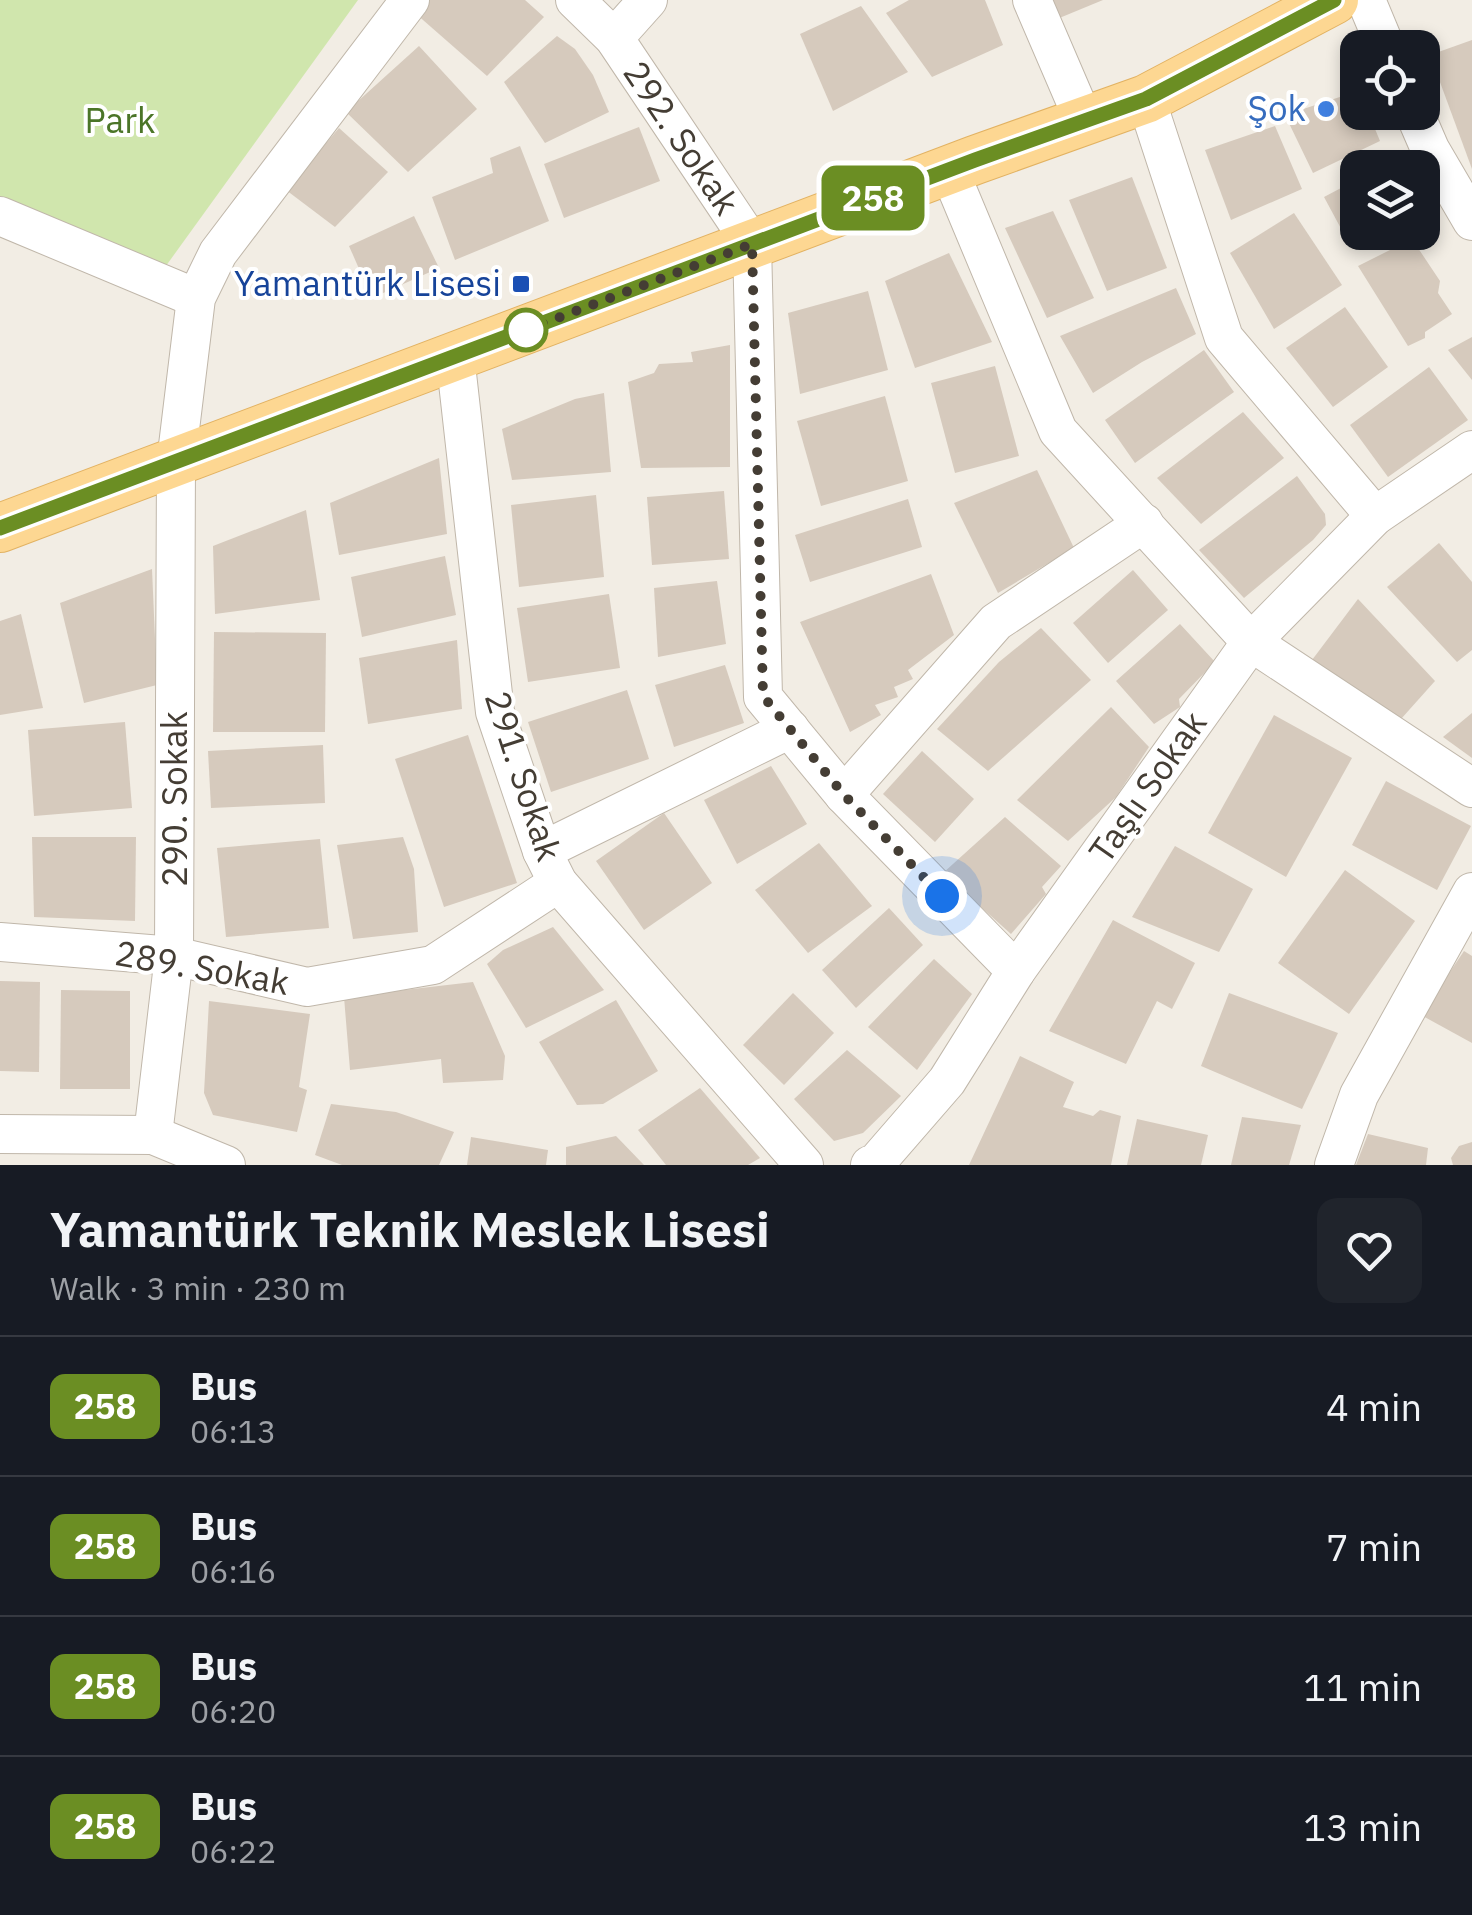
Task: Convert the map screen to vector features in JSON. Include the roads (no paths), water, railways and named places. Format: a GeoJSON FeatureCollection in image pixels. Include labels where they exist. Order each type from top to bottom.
{"type":"FeatureCollection","features":[{"type":"Feature","properties":{"kind":"main road"},"geometry":{"type":"LineString","coordinates":[[0,528],[1146,99],[1334,0]]}},
{"type":"Feature","properties":{"kind":"street","name":"290. Sokak"},"geometry":{"type":"LineString","coordinates":[[153,1134],[174,956],[176,462],[196,298],[218,253],[410,0]]}},
{"type":"Feature","properties":{"kind":"street","name":"292. Sokak"},"geometry":{"type":"LineString","coordinates":[[575,0],[614,38],[752,244],[763,696],[844,795],[1016,972]]}},
{"type":"Feature","properties":{"kind":"street"},"geometry":{"type":"LineString","coordinates":[[614,38],[648,0]]}},
{"type":"Feature","properties":{"kind":"street"},"geometry":{"type":"LineString","coordinates":[[1032,0],[1084,121]]}},
{"type":"Feature","properties":{"kind":"street"},"geometry":{"type":"LineString","coordinates":[[1366,0],[1378,30]]}},
{"type":"Feature","properties":{"kind":"street"},"geometry":{"type":"LineString","coordinates":[[1146,99],[1224,338],[1374,516]]}},
{"type":"Feature","properties":{"kind":"street"},"geometry":{"type":"LineString","coordinates":[[1422,130],[1472,221]]}},
{"type":"Feature","properties":{"kind":"street"},"geometry":{"type":"LineString","coordinates":[[949,170],[1058,431],[1251,642],[1472,788]]}},
{"type":"Feature","properties":{"kind":"street"},"geometry":{"type":"LineString","coordinates":[[0,216],[196,298]]}},
{"type":"Feature","properties":{"kind":"street","name":"291. Sokak"},"geometry":{"type":"LineString","coordinates":[[456,356],[494,712],[550,867],[804,1165]]}},
{"type":"Feature","properties":{"kind":"street","name":"Taşlı Sokak"},"geometry":{"type":"LineString","coordinates":[[874,1165],[946,1081],[1016,972],[1251,642],[1374,516],[1472,450]]}},
{"type":"Feature","properties":{"kind":"street"},"geometry":{"type":"LineString","coordinates":[[844,795],[996,622],[1144,523]]}},
{"type":"Feature","properties":{"kind":"street","name":"289. Sokak"},"geometry":{"type":"LineString","coordinates":[[0,942],[174,956],[307,987],[433,965],[550,867],[790,729]]}},
{"type":"Feature","properties":{"kind":"street"},"geometry":{"type":"LineString","coordinates":[[1334,1165],[1359,1094],[1472,892]]}},
{"type":"Feature","properties":{"kind":"street"},"geometry":{"type":"LineString","coordinates":[[0,1134],[153,1134],[226,1165]]}},
{"type":"Feature","properties":{"kind":"place","name":"Şok"},"geometry":{"type":"Point","coordinates":[1326,109]}},
{"type":"Feature","properties":{"kind":"place","name":"Yamantürk Lisesi"},"geometry":{"type":"Point","coordinates":[521,284]}},
{"type":"Feature","properties":{"kind":"park label","name":"Park"},"geometry":{"type":"Point","coordinates":[120,121]}}]}
